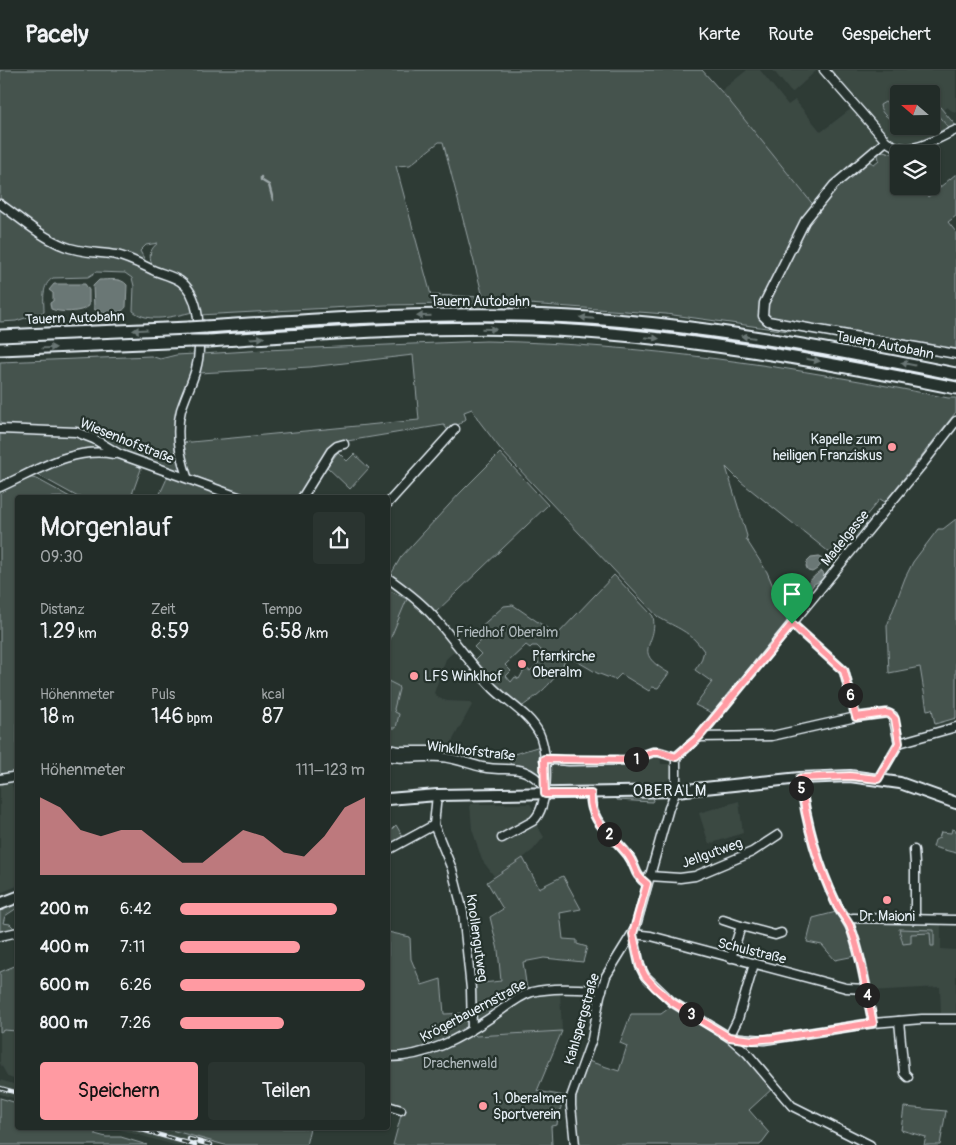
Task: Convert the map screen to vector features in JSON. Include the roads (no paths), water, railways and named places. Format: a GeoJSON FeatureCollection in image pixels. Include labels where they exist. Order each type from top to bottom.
{"type":"FeatureCollection","features":[{"type":"Feature","properties":{"kind":"highway","name":"Tauern Autobahn"},"geometry":{"type":"LineString","coordinates":[[0,336],[436,315],[576,317],[700,330],[803,345],[956,374]]}},
{"type":"Feature","properties":{"kind":"highway","name":"Tauern Autobahn"},"geometry":{"type":"LineString","coordinates":[[0,349],[208,341],[383,331],[530,330],[653,338],[797,358],[956,388]]}},
{"type":"Feature","properties":{"kind":"main road"},"geometry":{"type":"LineString","coordinates":[[390,799],[545,791],[591,794],[676,792],[800,778],[850,776],[878,779],[920,790],[956,803]]}},
{"type":"Feature","properties":{"kind":"main road"},"geometry":{"type":"LineString","coordinates":[[0,904],[15,897]]}},
{"type":"Feature","properties":{"kind":"street"},"geometry":{"type":"LineString","coordinates":[[824,70],[886,141],[892,145],[900,148],[915,149],[956,130]]}},
{"type":"Feature","properties":{"kind":"street"},"geometry":{"type":"LineString","coordinates":[[886,141],[834,185],[805,222],[766,298],[762,309],[763,316],[768,321],[808,329],[956,354]]}},
{"type":"Feature","properties":{"kind":"street"},"geometry":{"type":"LineString","coordinates":[[0,204],[64,246],[95,253],[117,255],[139,262],[179,281],[187,288],[193,298],[196,311],[199,331],[199,357],[197,369],[179,420],[179,452],[187,477]]}},
{"type":"Feature","properties":{"kind":"street","name":"Madelgasse"},"geometry":{"type":"LineString","coordinates":[[676,757],[699,737],[956,421]]}},
{"type":"Feature","properties":{"kind":"street","name":"Wiesenhofstraße"},"geometry":{"type":"LineString","coordinates":[[0,429],[76,432],[94,439],[118,454],[233,495]]}},
{"type":"Feature","properties":{"kind":"street"},"geometry":{"type":"LineString","coordinates":[[390,501],[455,429]]}},
{"type":"Feature","properties":{"kind":"street"},"geometry":{"type":"LineString","coordinates":[[304,495],[331,451],[337,446],[344,444]]}},
{"type":"Feature","properties":{"kind":"street"},"geometry":{"type":"LineString","coordinates":[[0,486],[75,454],[104,452],[118,454]]}},
{"type":"Feature","properties":{"kind":"street"},"geometry":{"type":"LineString","coordinates":[[390,580],[431,614],[482,676],[503,698],[525,714],[540,734],[544,759],[545,791],[542,808],[537,817],[502,838]]}},
{"type":"Feature","properties":{"kind":"street"},"geometry":{"type":"LineString","coordinates":[[792,624],[844,671],[856,717]]}},
{"type":"Feature","properties":{"kind":"street"},"geometry":{"type":"LineString","coordinates":[[699,737],[772,736],[856,717],[886,713],[895,719],[899,743],[878,779]]}},
{"type":"Feature","properties":{"kind":"street"},"geometry":{"type":"LineString","coordinates":[[899,743],[956,727]]}},
{"type":"Feature","properties":{"kind":"street"},"geometry":{"type":"LineString","coordinates":[[390,749],[433,751],[442,757]]}},
{"type":"Feature","properties":{"kind":"street"},"geometry":{"type":"LineString","coordinates":[[544,759],[630,760],[653,752],[659,752],[676,757],[676,792]]}},
{"type":"Feature","properties":{"kind":"street","name":"Winklhofstraße"},"geometry":{"type":"LineString","coordinates":[[390,756],[407,758],[442,757],[487,768],[521,770],[531,774],[545,791]]}},
{"type":"Feature","properties":{"kind":"street"},"geometry":{"type":"LineString","coordinates":[[0,779],[15,776]]}},
{"type":"Feature","properties":{"kind":"street"},"geometry":{"type":"LineString","coordinates":[[800,778],[805,810],[816,852],[836,904],[847,920],[856,945],[873,1023]]}},
{"type":"Feature","properties":{"kind":"street","name":"Kahlspergstraße"},"geometry":{"type":"LineString","coordinates":[[575,1145],[571,1106],[572,1097],[592,1039],[606,976],[633,934],[669,808],[676,792]]}},
{"type":"Feature","properties":{"kind":"street"},"geometry":{"type":"LineString","coordinates":[[591,794],[592,813],[600,825],[629,856],[638,876],[647,884]]}},
{"type":"Feature","properties":{"kind":"street","name":"Knollengutweg"},"geometry":{"type":"LineString","coordinates":[[437,795],[434,825],[452,869],[463,912],[471,990],[472,1029]]}},
{"type":"Feature","properties":{"kind":"street"},"geometry":{"type":"LineString","coordinates":[[390,849],[434,825]]}},
{"type":"Feature","properties":{"kind":"street","name":"Jellgutweg"},"geometry":{"type":"LineString","coordinates":[[649,876],[680,878],[695,876],[752,852],[778,835]]}},
{"type":"Feature","properties":{"kind":"street"},"geometry":{"type":"LineString","coordinates":[[914,850],[916,864],[915,919]]}},
{"type":"Feature","properties":{"kind":"street"},"geometry":{"type":"LineString","coordinates":[[723,920],[775,935],[781,933]]}},
{"type":"Feature","properties":{"kind":"street"},"geometry":{"type":"LineString","coordinates":[[847,920],[956,920]]}},
{"type":"Feature","properties":{"kind":"street"},"geometry":{"type":"LineString","coordinates":[[731,958],[741,926]]}},
{"type":"Feature","properties":{"kind":"street"},"geometry":{"type":"LineString","coordinates":[[0,936],[15,933]]}},
{"type":"Feature","properties":{"kind":"street"},"geometry":{"type":"LineString","coordinates":[[633,934],[636,955],[645,976],[672,1002],[729,1037],[747,1052],[792,1106],[870,1145]]}},
{"type":"Feature","properties":{"kind":"street","name":"Schulstraße"},"geometry":{"type":"LineString","coordinates":[[633,934],[651,936],[846,988],[866,989]]}},
{"type":"Feature","properties":{"kind":"street"},"geometry":{"type":"LineString","coordinates":[[729,1037],[738,1019],[754,964]]}},
{"type":"Feature","properties":{"kind":"street","name":"Krögerbauernstraße"},"geometry":{"type":"LineString","coordinates":[[390,1057],[418,1055],[449,1042],[524,995],[533,992],[566,989],[602,990]]}},
{"type":"Feature","properties":{"kind":"street"},"geometry":{"type":"LineString","coordinates":[[729,1037],[764,1040],[873,1023],[956,1019]]}},
{"type":"Feature","properties":{"kind":"street"},"geometry":{"type":"LineString","coordinates":[[899,1021],[904,1073],[908,1076]]}},
{"type":"Feature","properties":{"kind":"street"},"geometry":{"type":"LineString","coordinates":[[390,1107],[400,1110]]}},
{"type":"Feature","properties":{"kind":"waterway"},"geometry":{"type":"LineString","coordinates":[[261,177],[261,180],[269,185],[273,200]]}},
{"type":"Feature","properties":{"kind":"railway"},"geometry":{"type":"LineString","coordinates":[[0,1088],[15,1092]]}},
{"type":"Feature","properties":{"kind":"railway"},"geometry":{"type":"LineString","coordinates":[[142,1130],[195,1145]]}},
{"type":"Feature","properties":{"kind":"railway"},"geometry":{"type":"LineString","coordinates":[[189,1139],[211,1145]]}},
{"type":"Feature","properties":{"kind":"place","name":"Kapelle zum heiligen Franziskus"},"geometry":{"type":"Point","coordinates":[892,447]}},
{"type":"Feature","properties":{"kind":"place","name":"Pfarrkirche Oberalm"},"geometry":{"type":"Point","coordinates":[522,664]}},
{"type":"Feature","properties":{"kind":"place","name":"LFS Winklhof"},"geometry":{"type":"Point","coordinates":[414,676]}},
{"type":"Feature","properties":{"kind":"place","name":"Dr. Maioni"},"geometry":{"type":"Point","coordinates":[887,900]}},
{"type":"Feature","properties":{"kind":"place","name":"1. Oberalmer Sportverein"},"geometry":{"type":"Point","coordinates":[483,1106]}},
{"type":"Feature","properties":{"kind":"district","name":"OBERALM"},"geometry":{"type":"Point","coordinates":[670,791]}},
{"type":"Feature","properties":{"kind":"park label","name":"Friedhof Oberalm"},"geometry":{"type":"Point","coordinates":[507,632]}},
{"type":"Feature","properties":{"kind":"park label","name":"Drachenwald"},"geometry":{"type":"Point","coordinates":[460,1063]}}]}
